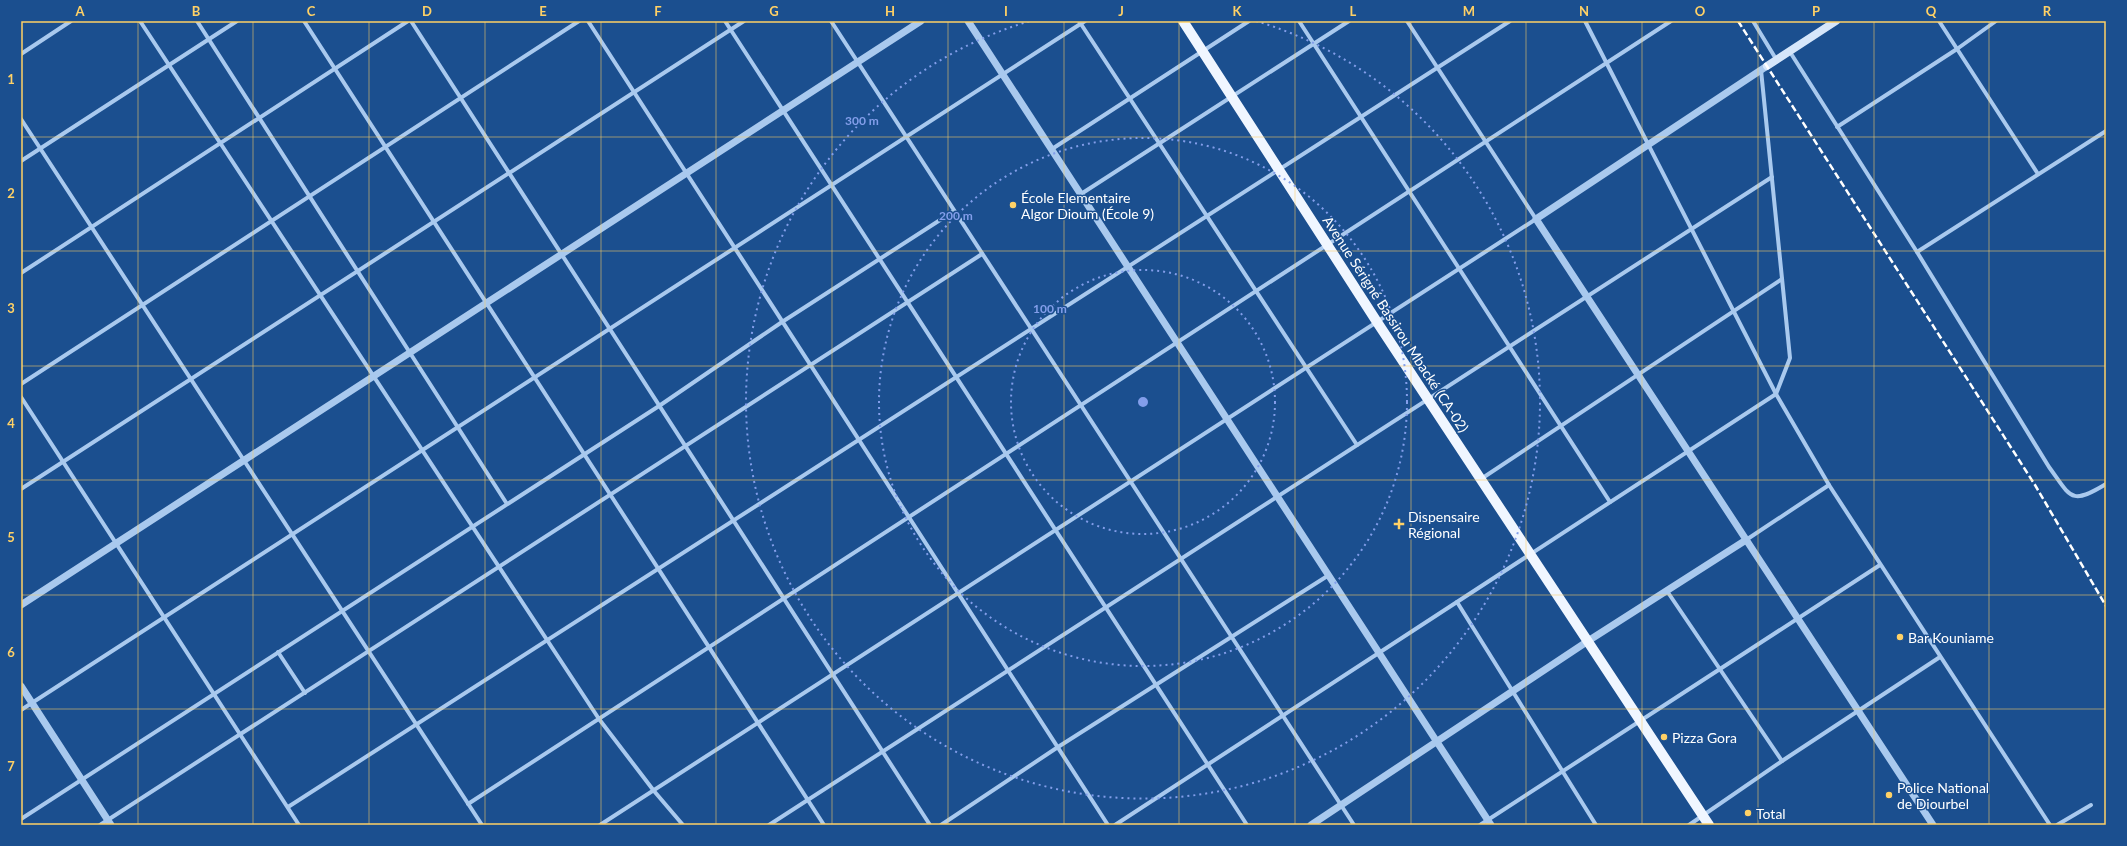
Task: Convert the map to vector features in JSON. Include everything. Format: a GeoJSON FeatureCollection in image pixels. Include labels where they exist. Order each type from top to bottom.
{"type":"FeatureCollection","features":[{"type":"Feature","properties":{"kind":"main road","name":"Avenue Sérigné Bassirou Mbacké (CA-02)"},"geometry":{"type":"LineString","coordinates":[[1183,21],[1377,322],[1709,825]]}},
{"type":"Feature","properties":{"kind":"main road"},"geometry":{"type":"LineString","coordinates":[[1764,68],[1836,21]]}},
{"type":"Feature","properties":{"kind":"street"},"geometry":{"type":"LineString","coordinates":[[21,54],[71,21]]}},
{"type":"Feature","properties":{"kind":"street"},"geometry":{"type":"LineString","coordinates":[[140,21],[599,719],[654,791],[684,825]]}},
{"type":"Feature","properties":{"kind":"street"},"geometry":{"type":"LineString","coordinates":[[197,21],[507,504]]}},
{"type":"Feature","properties":{"kind":"street"},"geometry":{"type":"LineString","coordinates":[[21,161],[237,21]]}},
{"type":"Feature","properties":{"kind":"street"},"geometry":{"type":"LineString","coordinates":[[304,21],[824,825]]}},
{"type":"Feature","properties":{"kind":"street"},"geometry":{"type":"LineString","coordinates":[[21,273],[408,21]]}},
{"type":"Feature","properties":{"kind":"street"},"geometry":{"type":"LineString","coordinates":[[411,21],[930,825]]}},
{"type":"Feature","properties":{"kind":"street"},"geometry":{"type":"LineString","coordinates":[[21,384],[579,21]]}},
{"type":"Feature","properties":{"kind":"street"},"geometry":{"type":"LineString","coordinates":[[588,21],[1108,825]]}},
{"type":"Feature","properties":{"kind":"street"},"geometry":{"type":"LineString","coordinates":[[725,21],[1246,825]]}},
{"type":"Feature","properties":{"kind":"street"},"geometry":{"type":"LineString","coordinates":[[21,489],[744,21]]}},
{"type":"Feature","properties":{"kind":"street"},"geometry":{"type":"LineString","coordinates":[[831,21],[1354,825]]}},
{"type":"Feature","properties":{"kind":"street"},"geometry":{"type":"LineString","coordinates":[[21,605],[921,21]]}},
{"type":"Feature","properties":{"kind":"street"},"geometry":{"type":"LineString","coordinates":[[968,21],[1490,822]]}},
{"type":"Feature","properties":{"kind":"street"},"geometry":{"type":"LineString","coordinates":[[1052,149],[1249,21]]}},
{"type":"Feature","properties":{"kind":"street"},"geometry":{"type":"LineString","coordinates":[[1299,21],[1610,502]]}},
{"type":"Feature","properties":{"kind":"street"},"geometry":{"type":"LineString","coordinates":[[1081,194],[1349,21]]}},
{"type":"Feature","properties":{"kind":"street"},"geometry":{"type":"LineString","coordinates":[[1406,21],[1933,825]]}},
{"type":"Feature","properties":{"kind":"street"},"geometry":{"type":"LineString","coordinates":[[288,808],[1510,21]]}},
{"type":"Feature","properties":{"kind":"street"},"geometry":{"type":"LineString","coordinates":[[1585,21],[1776,394],[1829,485],[2050,825]]}},
{"type":"Feature","properties":{"kind":"street"},"geometry":{"type":"LineString","coordinates":[[468,804],[1671,21]]}},
{"type":"Feature","properties":{"kind":"street"},"geometry":{"type":"LineString","coordinates":[[1753,21],[1776,59]]}},
{"type":"Feature","properties":{"kind":"street"},"geometry":{"type":"LineString","coordinates":[[1939,21],[2038,174]]}},
{"type":"Feature","properties":{"kind":"street"},"geometry":{"type":"LineString","coordinates":[[1837,127],[1957,49],[1996,21]]}},
{"type":"Feature","properties":{"kind":"street"},"geometry":{"type":"LineString","coordinates":[[21,710],[1082,22],[1130,99],[1357,445]]}},
{"type":"Feature","properties":{"kind":"street"},"geometry":{"type":"LineString","coordinates":[[1789,51],[1917,252],[2049,466],[2070,495],[2079,498],[2087,496],[2106,484]]}},
{"type":"Feature","properties":{"kind":"street"},"geometry":{"type":"LineString","coordinates":[[600,825],[1306,367],[1536,220],[1764,68],[1772,177],[1790,358],[1776,394],[1115,825]]}},
{"type":"Feature","properties":{"kind":"street"},"geometry":{"type":"LineString","coordinates":[[21,120],[482,825]]}},
{"type":"Feature","properties":{"kind":"street"},"geometry":{"type":"LineString","coordinates":[[1917,252],[2106,130]]}},
{"type":"Feature","properties":{"kind":"street"},"geometry":{"type":"LineString","coordinates":[[769,825],[1772,177]]}},
{"type":"Feature","properties":{"kind":"street"},"geometry":{"type":"LineString","coordinates":[[21,819],[659,406],[782,322],[954,211]]}},
{"type":"Feature","properties":{"kind":"street"},"geometry":{"type":"LineString","coordinates":[[100,825],[109,823],[240,734],[982,254]]}},
{"type":"Feature","properties":{"kind":"street"},"geometry":{"type":"LineString","coordinates":[[1481,480],[1782,279]]}},
{"type":"Feature","properties":{"kind":"street"},"geometry":{"type":"LineString","coordinates":[[21,397],[299,825]]}},
{"type":"Feature","properties":{"kind":"street"},"geometry":{"type":"LineString","coordinates":[[1311,825],[1588,641],[1829,485]]}},
{"type":"Feature","properties":{"kind":"street"},"geometry":{"type":"LineString","coordinates":[[1480,825],[1490,822],[1562,771],[1880,565]]}},
{"type":"Feature","properties":{"kind":"street"},"geometry":{"type":"LineString","coordinates":[[941,825],[1058,748],[1329,575]]}},
{"type":"Feature","properties":{"kind":"street"},"geometry":{"type":"LineString","coordinates":[[1667,591],[1782,761]]}},
{"type":"Feature","properties":{"kind":"street"},"geometry":{"type":"LineString","coordinates":[[1457,602],[1596,825]]}},
{"type":"Feature","properties":{"kind":"street"},"geometry":{"type":"LineString","coordinates":[[278,652],[304,693]]}},
{"type":"Feature","properties":{"kind":"street"},"geometry":{"type":"LineString","coordinates":[[1689,825],[1782,761],[1940,657]]}},
{"type":"Feature","properties":{"kind":"street"},"geometry":{"type":"LineString","coordinates":[[21,686],[109,823]]}},
{"type":"Feature","properties":{"kind":"street"},"geometry":{"type":"LineString","coordinates":[[2057,825],[2091,805]]}},
{"type":"Feature","properties":{"kind":"railway"},"geometry":{"type":"LineString","coordinates":[[1738,21],[2035,485],[2106,606]]}},
{"type":"Feature","properties":{"kind":"place","name":"École Elementaire Algor Dioum (École 9)"},"geometry":{"type":"Point","coordinates":[1013,205]}},
{"type":"Feature","properties":{"kind":"place","name":"Dispensaire Régional"},"geometry":{"type":"Point","coordinates":[1399,524]}},
{"type":"Feature","properties":{"kind":"place","name":"Bar Kouniame"},"geometry":{"type":"Point","coordinates":[1900,637]}},
{"type":"Feature","properties":{"kind":"place","name":"Pizza Gora"},"geometry":{"type":"Point","coordinates":[1664,737]}},
{"type":"Feature","properties":{"kind":"place","name":"Police National de Diourbel"},"geometry":{"type":"Point","coordinates":[1889,795]}},
{"type":"Feature","properties":{"kind":"place","name":"Total"},"geometry":{"type":"Point","coordinates":[1748,813]}}]}
